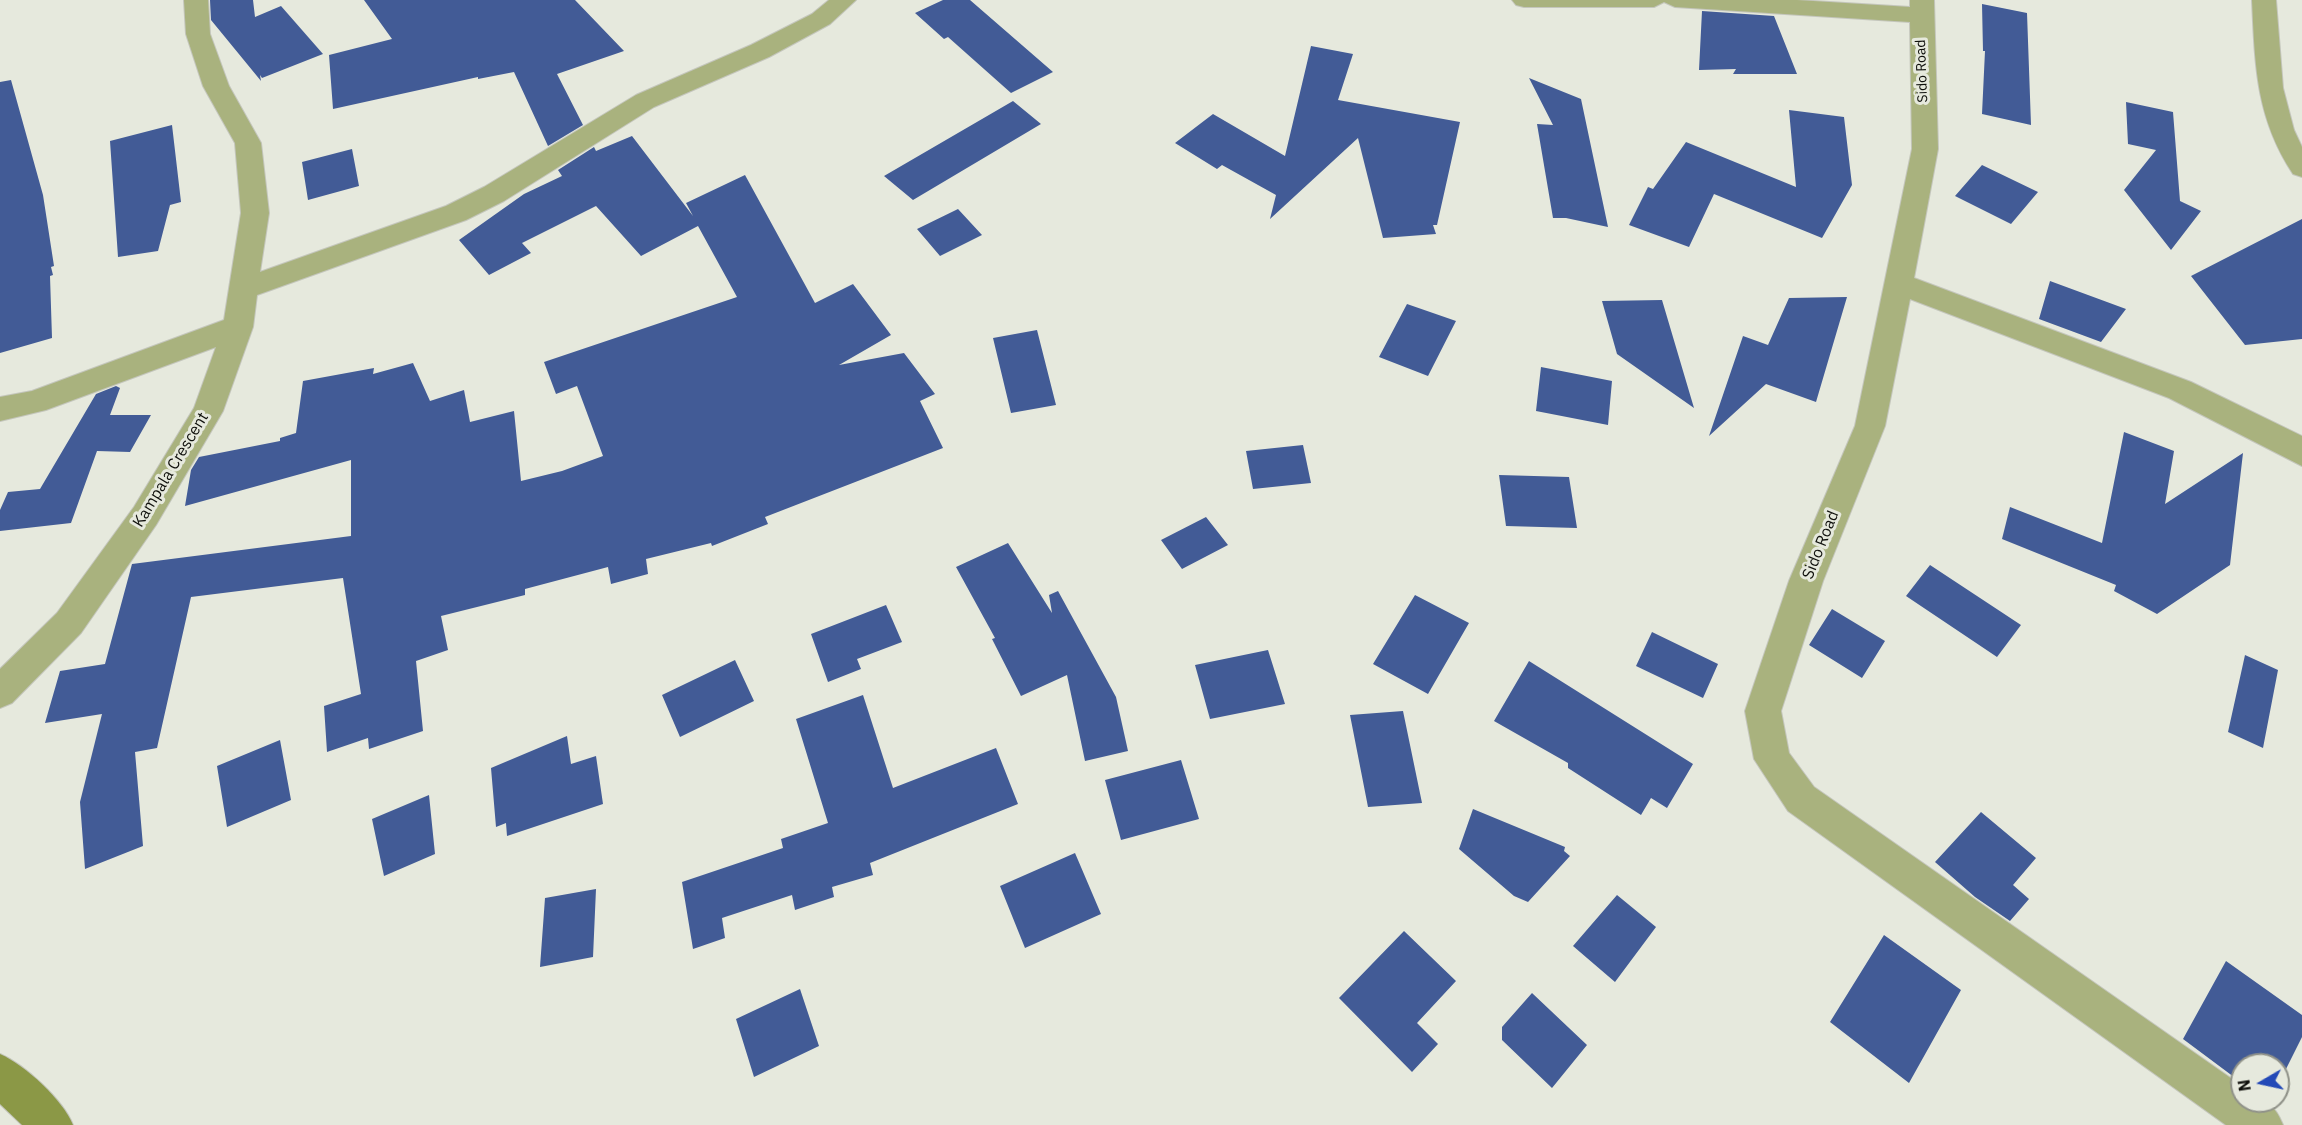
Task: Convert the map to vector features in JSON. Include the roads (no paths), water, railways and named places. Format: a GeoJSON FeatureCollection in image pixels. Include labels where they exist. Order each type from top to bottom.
{"type":"FeatureCollection","features":[{"type":"Feature","properties":{"kind":"street","name":"Kampala Crescent"},"geometry":{"type":"LineString","coordinates":[[0,692],[69,623],[145,516],[208,411],[238,327],[255,213],[248,143],[216,86],[198,34],[196,0]]}},
{"type":"Feature","properties":{"kind":"street"},"geometry":{"type":"LineString","coordinates":[[243,289],[456,213],[494,194],[645,101],[760,51],[821,19],[844,0]]}},
{"type":"Feature","properties":{"kind":"street"},"geometry":{"type":"LineString","coordinates":[[1524,0],[1653,0]]}},
{"type":"Feature","properties":{"kind":"street"},"geometry":{"type":"LineString","coordinates":[[1676,0],[1921,7]]}},
{"type":"Feature","properties":{"kind":"street"},"geometry":{"type":"LineString","coordinates":[[2264,0],[2268,68],[2277,119],[2302,168]]}},
{"type":"Feature","properties":{"kind":"street","name":"Sido Road"},"geometry":{"type":"LineString","coordinates":[[1921,7],[1925,149],[1899,284],[1870,426],[1806,581],[1764,711],[1772,759],[1801,799],[2262,1125]]}},
{"type":"Feature","properties":{"kind":"street"},"geometry":{"type":"LineString","coordinates":[[1899,284],[2180,390],[2288,443],[2302,453]]}},
{"type":"Feature","properties":{"kind":"street"},"geometry":{"type":"LineString","coordinates":[[0,410],[35,402],[238,327]]}},
{"type":"Feature","properties":{"kind":"street"},"geometry":{"type":"LineString","coordinates":[[0,1076],[52,1125]]}}]}
